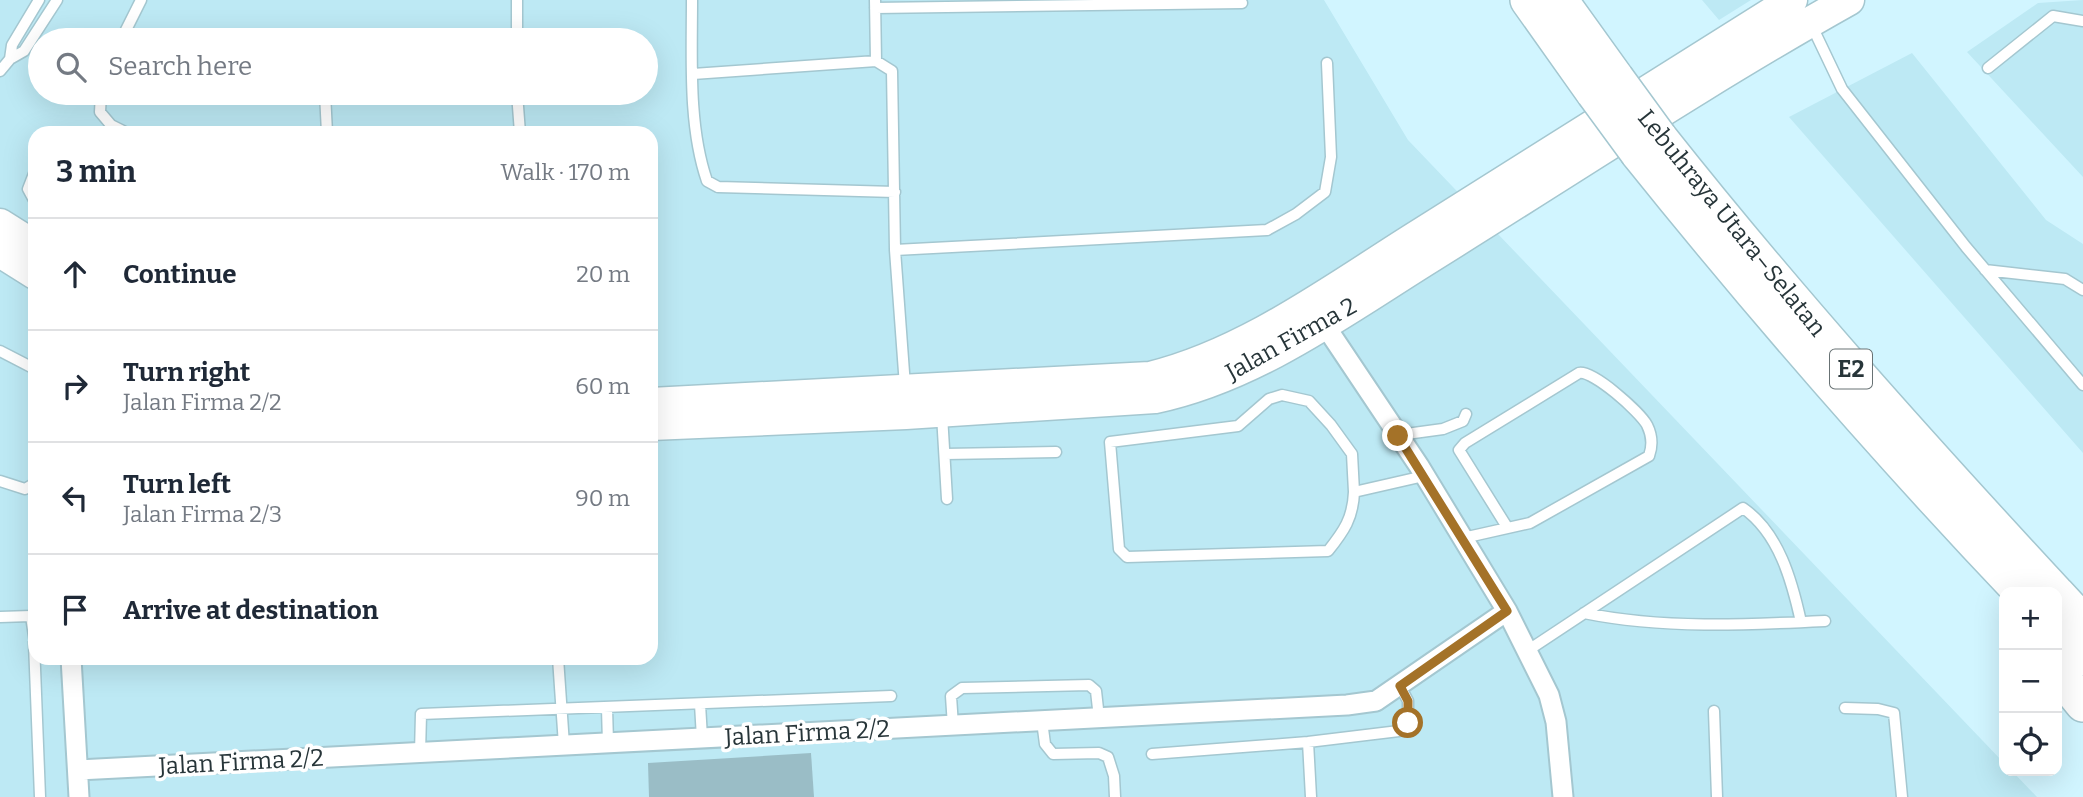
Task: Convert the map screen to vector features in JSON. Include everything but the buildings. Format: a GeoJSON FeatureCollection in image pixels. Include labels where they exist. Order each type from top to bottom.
{"type":"FeatureCollection","features":[{"type":"Feature","properties":{"kind":"highway","name":"Lebuhraya Utara–Selatan"},"geometry":{"type":"LineString","coordinates":[[1528,0],[1605,85],[1649,145],[1726,262],[1933,500],[2016,587]]}},
{"type":"Feature","properties":{"kind":"highway","name":"Lebuhraya Utara–Selatan"},"geometry":{"type":"LineString","coordinates":[[1560,0],[1605,85]]}},
{"type":"Feature","properties":{"kind":"highway","name":"Lebuhraya Utara–Selatan"},"geometry":{"type":"LineString","coordinates":[[1649,145],[1722,216],[1886,410],[2050,587]]}},
{"type":"Feature","properties":{"kind":"highway"},"geometry":{"type":"LineString","coordinates":[[1818,368],[1829,404],[1999,602]]}},
{"type":"Feature","properties":{"kind":"highway","name":"Lebuhraya Utara–Selatan"},"geometry":{"type":"LineString","coordinates":[[2062,599],[2083,622]]}},
{"type":"Feature","properties":{"kind":"highway"},"geometry":{"type":"LineString","coordinates":[[2062,636],[2083,659]]}},
{"type":"Feature","properties":{"kind":"highway"},"geometry":{"type":"LineString","coordinates":[[2062,678],[2083,704]]}},
{"type":"Feature","properties":{"kind":"main road","name":"Jalan Firma 2"},"geometry":{"type":"LineString","coordinates":[[658,403],[906,402],[942,411],[1155,398],[1190,390],[1225,377],[1317,313],[1801,11],[1849,0]]}},
{"type":"Feature","properties":{"kind":"main road"},"geometry":{"type":"LineString","coordinates":[[0,224],[28,242]]}},
{"type":"Feature","properties":{"kind":"main road"},"geometry":{"type":"LineString","coordinates":[[0,252],[28,270]]}},
{"type":"Feature","properties":{"kind":"main road","name":"Jalan Firma 2"},"geometry":{"type":"LineString","coordinates":[[658,424],[1150,377],[1217,356],[1317,313]]}},
{"type":"Feature","properties":{"kind":"street"},"geometry":{"type":"LineString","coordinates":[[1317,313],[1424,475],[1507,611],[1549,695],[1556,722],[1563,797]]}},
{"type":"Feature","properties":{"kind":"street","name":"Jalan Firma 2/2"},"geometry":{"type":"LineString","coordinates":[[78,770],[1347,705],[1376,701],[1507,611]]}},
{"type":"Feature","properties":{"kind":"street"},"geometry":{"type":"LineString","coordinates":[[71,665],[79,797]]}},
{"type":"Feature","properties":{"kind":"lane"},"geometry":{"type":"LineString","coordinates":[[10,59],[12,45],[39,0]]}},
{"type":"Feature","properties":{"kind":"lane"},"geometry":{"type":"LineString","coordinates":[[39,28],[57,0]]}},
{"type":"Feature","properties":{"kind":"lane"},"geometry":{"type":"LineString","coordinates":[[127,28],[141,0]]}},
{"type":"Feature","properties":{"kind":"lane"},"geometry":{"type":"LineString","coordinates":[[517,0],[517,28]]}},
{"type":"Feature","properties":{"kind":"lane"},"geometry":{"type":"LineString","coordinates":[[692,0],[693,74],[700,161],[707,181],[718,187],[895,192]]}},
{"type":"Feature","properties":{"kind":"lane"},"geometry":{"type":"LineString","coordinates":[[876,61],[875,4],[1242,3]]}},
{"type":"Feature","properties":{"kind":"lane"},"geometry":{"type":"LineString","coordinates":[[1801,11],[1842,89],[1985,270],[2083,385]]}},
{"type":"Feature","properties":{"kind":"lane"},"geometry":{"type":"LineString","coordinates":[[1987,68],[2053,16],[2083,20]]}},
{"type":"Feature","properties":{"kind":"lane"},"geometry":{"type":"LineString","coordinates":[[0,71],[28,45]]}},
{"type":"Feature","properties":{"kind":"lane"},"geometry":{"type":"LineString","coordinates":[[693,74],[876,61],[892,71],[895,250],[906,402]]}},
{"type":"Feature","properties":{"kind":"lane"},"geometry":{"type":"LineString","coordinates":[[895,250],[1266,230],[1296,214],[1325,192],[1331,157],[1328,63]]}},
{"type":"Feature","properties":{"kind":"lane"},"geometry":{"type":"LineString","coordinates":[[100,105],[100,112],[113,126]]}},
{"type":"Feature","properties":{"kind":"lane"},"geometry":{"type":"LineString","coordinates":[[326,105],[327,126]]}},
{"type":"Feature","properties":{"kind":"lane"},"geometry":{"type":"LineString","coordinates":[[518,105],[519,126]]}},
{"type":"Feature","properties":{"kind":"lane"},"geometry":{"type":"LineString","coordinates":[[1985,270],[2065,279],[2083,290]]}},
{"type":"Feature","properties":{"kind":"lane"},"geometry":{"type":"LineString","coordinates":[[0,351],[28,365]]}},
{"type":"Feature","properties":{"kind":"lane"},"geometry":{"type":"LineString","coordinates":[[1463,538],[1530,523],[1649,456],[1653,444],[1646,421],[1594,375],[1580,373],[1465,443],[1459,450],[1507,527]]}},
{"type":"Feature","properties":{"kind":"lane"},"geometry":{"type":"LineString","coordinates":[[1282,395],[1309,401],[1331,425],[1352,454],[1354,492],[1354,512],[1346,528],[1328,551],[1127,557],[1119,549],[1110,442],[1238,426],[1269,399],[1282,395]]}},
{"type":"Feature","properties":{"kind":"lane"},"geometry":{"type":"LineString","coordinates":[[942,411],[947,499]]}},
{"type":"Feature","properties":{"kind":"lane"},"geometry":{"type":"LineString","coordinates":[[1398,436],[1443,429],[1464,421],[1466,414]]}},
{"type":"Feature","properties":{"kind":"lane"},"geometry":{"type":"LineString","coordinates":[[944,454],[1056,452]]}},
{"type":"Feature","properties":{"kind":"lane"},"geometry":{"type":"LineString","coordinates":[[1354,492],[1424,475]]}},
{"type":"Feature","properties":{"kind":"lane"},"geometry":{"type":"LineString","coordinates":[[0,481],[25,489],[28,487]]}},
{"type":"Feature","properties":{"kind":"lane"},"geometry":{"type":"LineString","coordinates":[[1527,651],[1743,508],[1757,518],[1790,574],[1801,622]]}},
{"type":"Feature","properties":{"kind":"lane"},"geometry":{"type":"LineString","coordinates":[[1584,613],[1630,623],[1758,625],[1825,621]]}},
{"type":"Feature","properties":{"kind":"lane"},"geometry":{"type":"LineString","coordinates":[[0,617],[28,616]]}},
{"type":"Feature","properties":{"kind":"lane"},"geometry":{"type":"LineString","coordinates":[[35,665],[40,797]]}},
{"type":"Feature","properties":{"kind":"lane"},"geometry":{"type":"LineString","coordinates":[[558,665],[564,746]]}},
{"type":"Feature","properties":{"kind":"lane"},"geometry":{"type":"LineString","coordinates":[[953,726],[951,696],[962,688],[1089,685],[1096,691],[1099,718]]}},
{"type":"Feature","properties":{"kind":"lane"},"geometry":{"type":"LineString","coordinates":[[1152,754],[1399,732],[1408,723],[1408,701],[1400,686]]}},
{"type":"Feature","properties":{"kind":"lane"},"geometry":{"type":"LineString","coordinates":[[420,753],[421,714],[891,696]]}},
{"type":"Feature","properties":{"kind":"lane"},"geometry":{"type":"LineString","coordinates":[[700,704],[702,738]]}},
{"type":"Feature","properties":{"kind":"lane"},"geometry":{"type":"LineString","coordinates":[[607,708],[608,743]]}},
{"type":"Feature","properties":{"kind":"lane"},"geometry":{"type":"LineString","coordinates":[[1844,708],[1878,709],[1894,713],[1902,797]]}},
{"type":"Feature","properties":{"kind":"lane"},"geometry":{"type":"LineString","coordinates":[[1714,711],[1717,797]]}},
{"type":"Feature","properties":{"kind":"lane"},"geometry":{"type":"LineString","coordinates":[[1042,721],[1045,744],[1053,754],[1099,752],[1108,757],[1114,776],[1115,797]]}},
{"type":"Feature","properties":{"kind":"lane"},"geometry":{"type":"LineString","coordinates":[[1308,742],[1311,797]]}},
{"type":"Feature","properties":{"kind":"shaded area"},"geometry":{"type":"Polygon","coordinates":[[[0,0],[1324,0],[1408,140],[1999,758],[1999,776],[2017,776],[2037,797],[0,797],[0,0]]]}},
{"type":"Feature","properties":{"kind":"shaded area"},"geometry":{"type":"Polygon","coordinates":[[[1702,0],[1751,0],[1719,20],[1702,0]]]}},
{"type":"Feature","properties":{"kind":"shaded area"},"geometry":{"type":"Polygon","coordinates":[[[2083,0],[2083,177],[1967,52],[2038,3],[2083,0]]]}},
{"type":"Feature","properties":{"kind":"shaded area"},"geometry":{"type":"Polygon","coordinates":[[[1912,53],[2046,220],[2083,244],[2083,453],[1789,117],[1912,53]]]}},
{"type":"Feature","properties":{"kind":"route"},"geometry":{"type":"LineString","coordinates":[[1398,436],[1507,611],[1400,686],[1408,701],[1408,723]]}}]}
